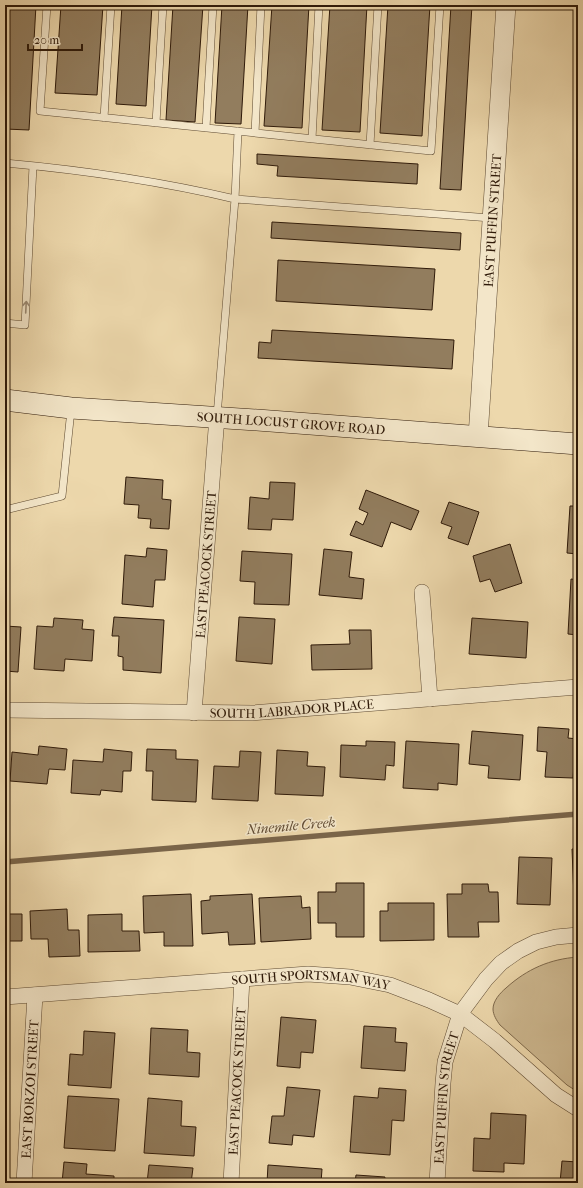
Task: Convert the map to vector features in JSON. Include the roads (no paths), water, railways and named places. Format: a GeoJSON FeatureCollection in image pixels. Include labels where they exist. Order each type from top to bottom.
{"type":"FeatureCollection","features":[{"type":"Feature","properties":{"kind":"main road","name":"SOUTH LOCUST GROVE ROAD"},"geometry":{"type":"LineString","coordinates":[[5,400],[71,408],[217,417],[578,444]]}},
{"type":"Feature","properties":{"kind":"street","name":"EAST PUFFIN STREET"},"geometry":{"type":"LineString","coordinates":[[478,437],[506,5]]}},
{"type":"Feature","properties":{"kind":"street","name":"EAST PEACOCK STREET"},"geometry":{"type":"LineString","coordinates":[[194,713],[217,417]]}},
{"type":"Feature","properties":{"kind":"street"},"geometry":{"type":"LineString","coordinates":[[422,592],[430,699]]}},
{"type":"Feature","properties":{"kind":"street","name":"SOUTH LABRADOR PLACE"},"geometry":{"type":"LineString","coordinates":[[5,710],[252,713],[578,687]]}},
{"type":"Feature","properties":{"kind":"street","name":"EAST PUFFIN STREET"},"geometry":{"type":"LineString","coordinates":[[437,1183],[445,1062],[460,1014],[486,978],[501,963],[536,942],[556,937],[578,935]]}},
{"type":"Feature","properties":{"kind":"street","name":"SOUTH SPORTSMAN WAY"},"geometry":{"type":"LineString","coordinates":[[5,997],[308,974],[350,977],[390,985],[430,1000],[460,1014],[495,1041],[556,1095],[578,1109]]}},
{"type":"Feature","properties":{"kind":"street","name":"EAST PEACOCK STREET"},"geometry":{"type":"LineString","coordinates":[[231,1183],[242,979]]}},
{"type":"Feature","properties":{"kind":"street","name":"EAST BORZOI STREET"},"geometry":{"type":"LineString","coordinates":[[24,1183],[35,995]]}},
{"type":"Feature","properties":{"kind":"lane"},"geometry":{"type":"LineString","coordinates":[[47,5],[40,111],[431,151],[440,5]]}},
{"type":"Feature","properties":{"kind":"lane"},"geometry":{"type":"LineString","coordinates":[[104,118],[111,5]]}},
{"type":"Feature","properties":{"kind":"lane"},"geometry":{"type":"LineString","coordinates":[[156,123],[163,5]]}},
{"type":"Feature","properties":{"kind":"lane"},"geometry":{"type":"LineString","coordinates":[[206,128],[213,5]]}},
{"type":"Feature","properties":{"kind":"lane"},"geometry":{"type":"LineString","coordinates":[[255,133],[261,5]]}},
{"type":"Feature","properties":{"kind":"lane"},"geometry":{"type":"LineString","coordinates":[[312,139],[319,5]]}},
{"type":"Feature","properties":{"kind":"lane"},"geometry":{"type":"LineString","coordinates":[[370,145],[378,5]]}},
{"type":"Feature","properties":{"kind":"lane"},"geometry":{"type":"LineString","coordinates":[[217,417],[235,199],[238,132]]}},
{"type":"Feature","properties":{"kind":"lane"},"geometry":{"type":"LineString","coordinates":[[5,163],[58,168],[188,189],[235,199],[493,218]]}},
{"type":"Feature","properties":{"kind":"lane"},"geometry":{"type":"LineString","coordinates":[[5,324],[25,325],[33,166]]}},
{"type":"Feature","properties":{"kind":"lane"},"geometry":{"type":"LineString","coordinates":[[5,510],[62,496],[71,408]]}},
{"type":"Feature","properties":{"kind":"waterway","name":"Ninemile Creek"},"geometry":{"type":"LineString","coordinates":[[5,862],[578,814]]}}]}
